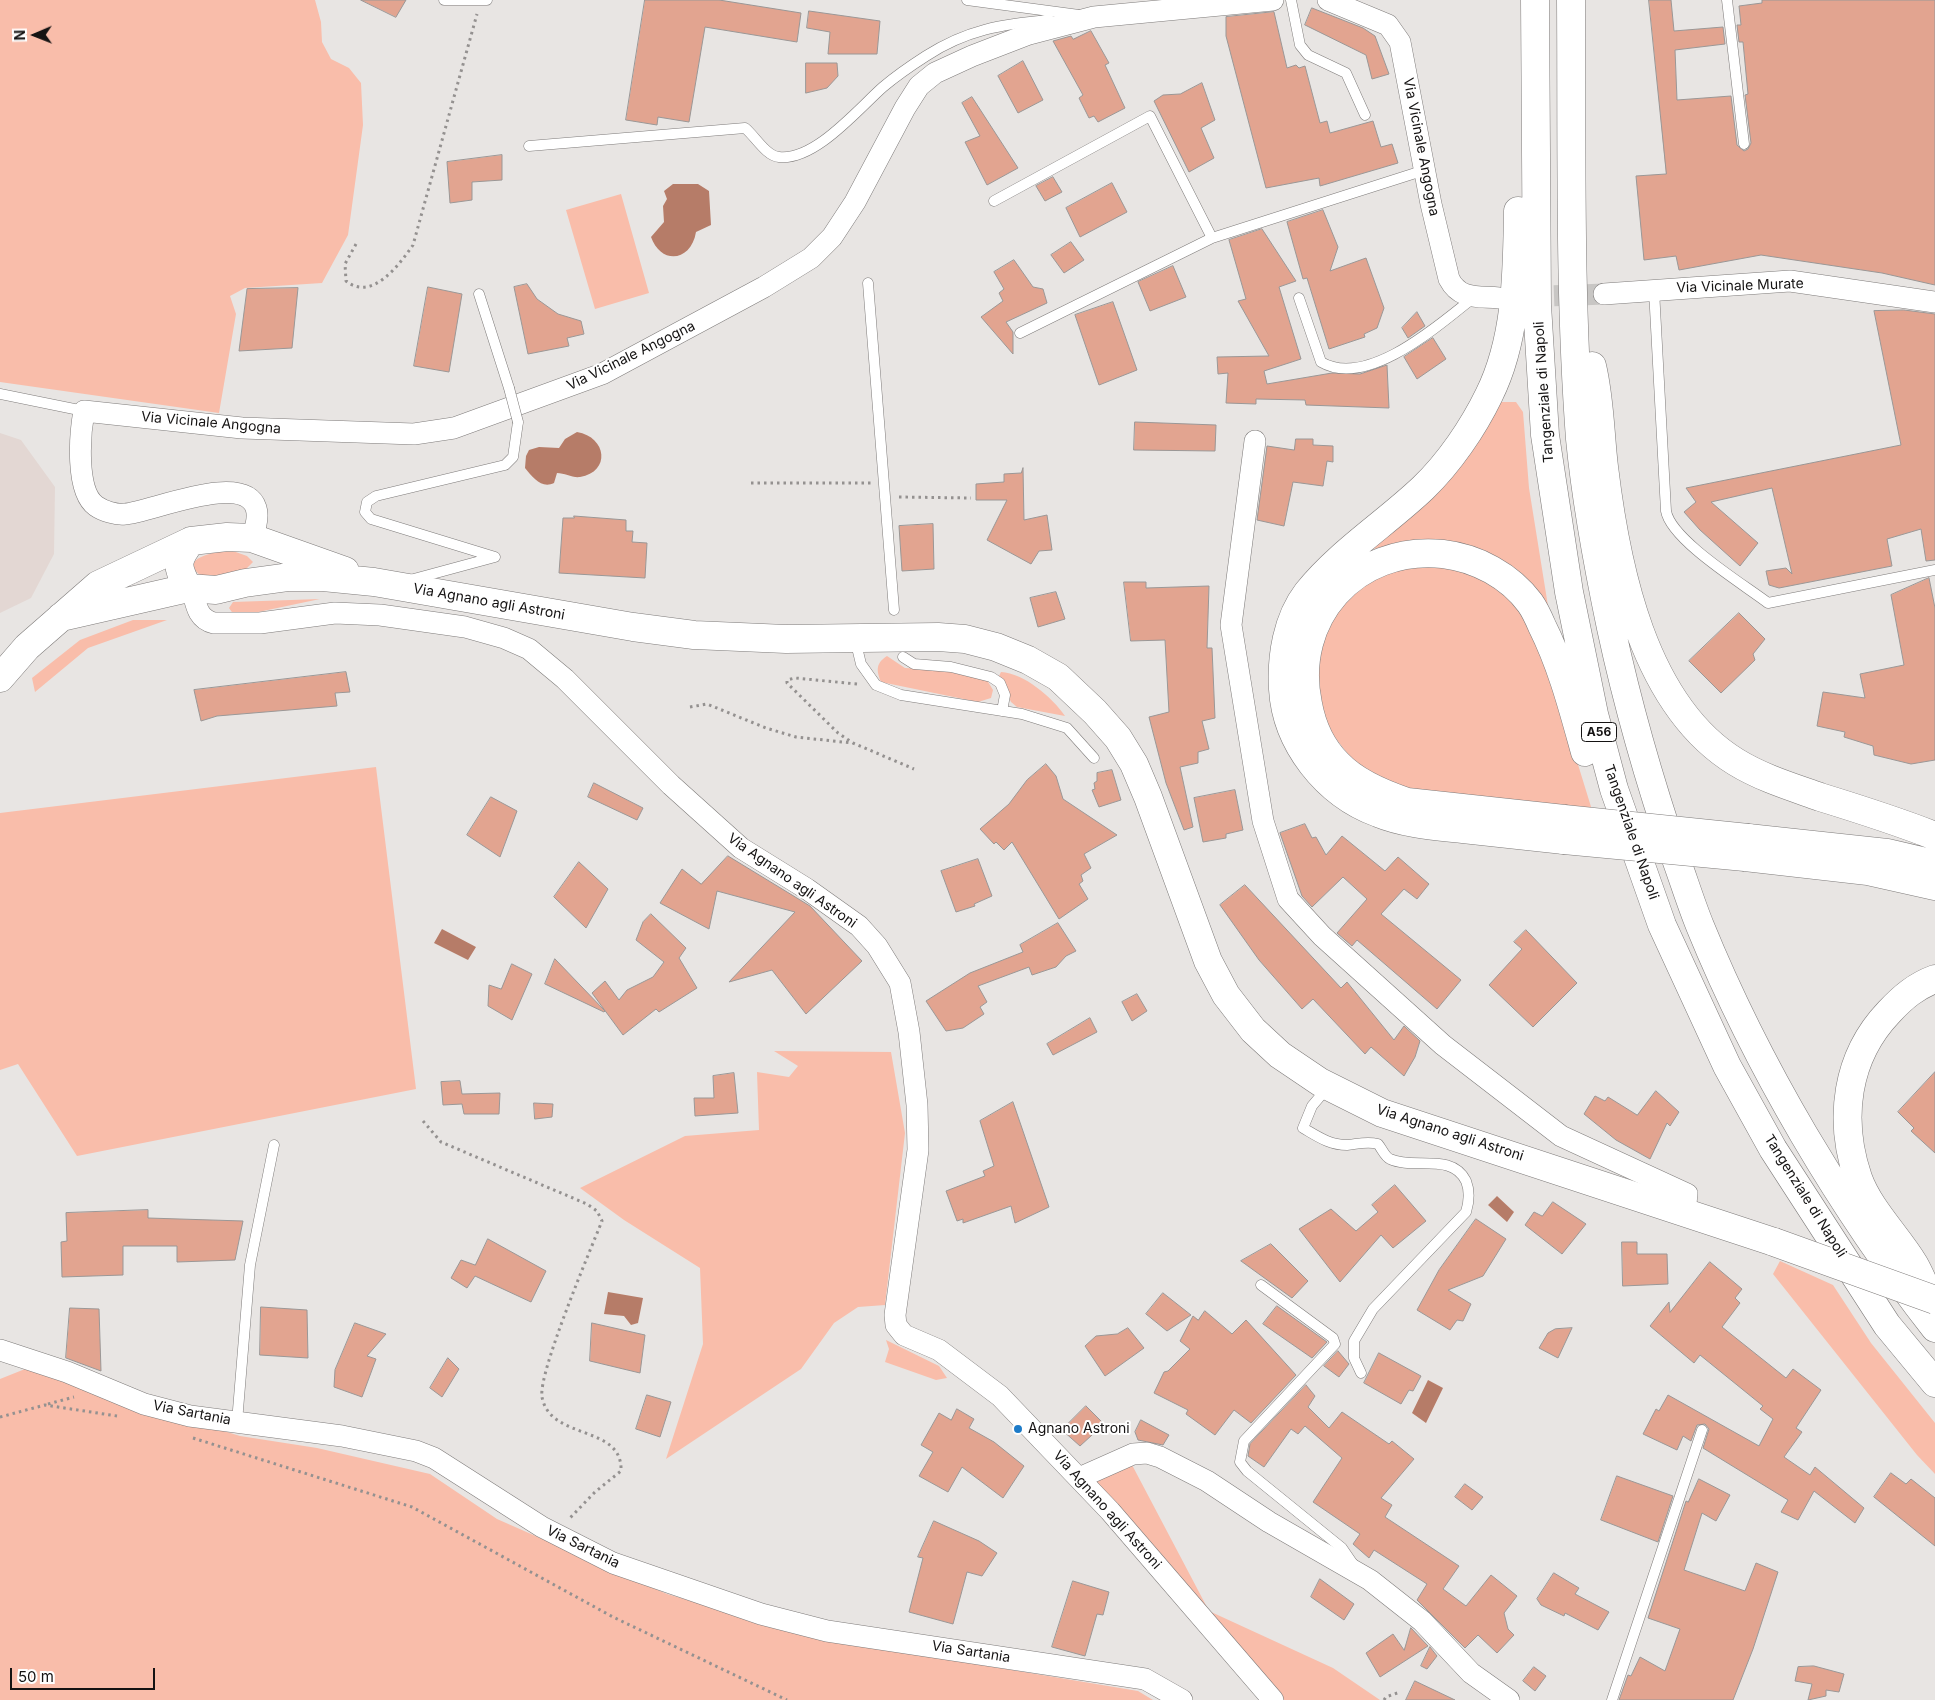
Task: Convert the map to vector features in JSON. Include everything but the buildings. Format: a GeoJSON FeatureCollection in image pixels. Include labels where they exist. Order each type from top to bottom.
{"type":"FeatureCollection","features":[{"type":"Feature","properties":{"kind":"main road","name":"Tangenziale di Napoli"},"geometry":{"type":"LineString","coordinates":[[1535,0],[1537,305],[1545,436],[1569,592],[1594,714],[1623,816],[1662,925],[1727,1066],[1773,1149],[1887,1325],[1935,1383]]}},
{"type":"Feature","properties":{"kind":"main road","name":"A56"},"geometry":{"type":"LineString","coordinates":[[1572,0],[1573,290],[1580,440],[1601,579],[1622,681],[1648,777],[1699,926],[1754,1042],[1808,1140],[1867,1235],[1935,1328]]}},
{"type":"Feature","properties":{"kind":"main road"},"geometry":{"type":"LineString","coordinates":[[1536,75],[1518,205],[1516,281],[1509,332],[1501,365],[1489,395],[1456,448],[1424,487],[1333,564],[1305,595],[1289,628],[1282,666],[1284,707],[1297,740],[1315,770],[1344,795],[1376,813],[1403,821],[1564,830],[1746,847],[1887,853],[1935,864]]}},
{"type":"Feature","properties":{"kind":"main road"},"geometry":{"type":"LineString","coordinates":[[1573,290],[1596,384],[1611,518],[1628,597],[1646,647],[1677,703],[1712,744],[1736,762],[1764,777],[1935,836]]}},
{"type":"Feature","properties":{"kind":"main road"},"geometry":{"type":"LineString","coordinates":[[0,678],[27,647],[98,585],[191,541],[249,539],[382,584]]}},
{"type":"Feature","properties":{"kind":"main road"},"geometry":{"type":"LineString","coordinates":[[245,583],[261,561],[262,551],[249,539]]}},
{"type":"Feature","properties":{"kind":"main road"},"geometry":{"type":"LineString","coordinates":[[191,541],[179,558],[178,569],[199,589]]}},
{"type":"Feature","properties":{"kind":"main road"},"geometry":{"type":"LineString","coordinates":[[1564,830],[1407,802],[1376,790],[1338,765],[1320,742],[1310,714],[1303,682],[1307,648],[1318,620],[1329,600],[1364,569],[1385,559],[1412,553],[1440,554],[1469,559],[1494,572],[1518,589],[1532,605],[1552,645],[1604,815],[1662,925]]}},
{"type":"Feature","properties":{"kind":"main road"},"geometry":{"type":"LineString","coordinates":[[61,617],[199,589],[289,577],[382,584]]}},
{"type":"Feature","properties":{"kind":"main road","name":"Via Agnano agli Astroni"},"geometry":{"type":"LineString","coordinates":[[382,584],[633,628],[694,635],[770,639],[938,637],[965,639],[996,647],[1028,660],[1058,677],[1095,712],[1118,738],[1134,764],[1164,835],[1202,945],[1226,995],[1252,1030],[1280,1055],[1328,1086],[1382,1112],[1774,1242],[1935,1300]]}},
{"type":"Feature","properties":{"kind":"main road"},"geometry":{"type":"LineString","coordinates":[[1746,847],[1935,886]]}},
{"type":"Feature","properties":{"kind":"main road"},"geometry":{"type":"LineString","coordinates":[[1935,978],[1921,984],[1902,998],[1870,1034],[1858,1056],[1850,1084],[1846,1109],[1849,1142],[1858,1179],[1871,1202],[1914,1265],[1935,1309]]}},
{"type":"Feature","properties":{"kind":"street","name":"Via Vicinale Angogna"},"geometry":{"type":"LineString","coordinates":[[84,411],[242,428],[414,434],[454,428],[563,390],[602,374],[666,342],[764,288],[811,258],[832,237],[856,202],[905,108],[919,86],[935,73],[972,56],[1029,34],[1094,17],[1273,0]]}},
{"type":"Feature","properties":{"kind":"street","name":"Via Vicinale Angogna"},"geometry":{"type":"LineString","coordinates":[[1328,0],[1388,25],[1400,42],[1449,279],[1454,289],[1462,294],[1498,298]]}},
{"type":"Feature","properties":{"kind":"street","name":"Via Vicinale Murate"},"geometry":{"type":"LineString","coordinates":[[1604,294],[1790,281],[1935,302]]}},
{"type":"Feature","properties":{"kind":"street"},"geometry":{"type":"LineString","coordinates":[[84,411],[80,431],[83,482],[87,497],[95,506],[106,511],[124,514],[207,494],[239,492],[247,496],[256,508],[256,525],[249,539]]}},
{"type":"Feature","properties":{"kind":"street"},"geometry":{"type":"LineString","coordinates":[[1255,441],[1231,625],[1263,821],[1288,899],[1322,936],[1443,1045],[1561,1136],[1687,1194],[1685,1212]]}},
{"type":"Feature","properties":{"kind":"street","name":"Via Agnano agli Astroni"},"geometry":{"type":"LineString","coordinates":[[199,589],[197,612],[207,621],[214,623],[260,623],[335,612],[373,614],[465,627],[504,638],[529,649],[565,679],[671,785],[741,848],[807,889],[859,926],[877,946],[900,983],[910,1032],[916,1096],[918,1150],[895,1314],[896,1325],[904,1335],[939,1350],[1000,1396],[1079,1478],[1273,1700]]}},
{"type":"Feature","properties":{"kind":"street","name":"Via Sartania"},"geometry":{"type":"LineString","coordinates":[[0,1350],[67,1372],[144,1404],[190,1416],[342,1436],[416,1451],[434,1458],[555,1534],[613,1563],[762,1614],[827,1631],[1145,1679],[1182,1700]]}},
{"type":"Feature","properties":{"kind":"street"},"geometry":{"type":"LineString","coordinates":[[1079,1478],[1133,1454],[1147,1453],[1160,1456],[1207,1481],[1269,1522],[1359,1574],[1422,1621],[1471,1673],[1509,1700]]}},
{"type":"Feature","properties":{"kind":"lane"},"geometry":{"type":"LineString","coordinates":[[444,0],[487,0]]}},
{"type":"Feature","properties":{"kind":"lane"},"geometry":{"type":"LineString","coordinates":[[967,0],[1094,17]]}},
{"type":"Feature","properties":{"kind":"lane"},"geometry":{"type":"LineString","coordinates":[[1291,0],[1300,45],[1308,55],[1346,74],[1365,115]]}},
{"type":"Feature","properties":{"kind":"lane"},"geometry":{"type":"LineString","coordinates":[[1727,0],[1744,144]]}},
{"type":"Feature","properties":{"kind":"lane"},"geometry":{"type":"LineString","coordinates":[[530,146],[745,128],[770,154],[777,157],[794,157],[824,140],[885,85],[927,55],[966,35],[1005,23],[1094,17]]}},
{"type":"Feature","properties":{"kind":"lane"},"geometry":{"type":"LineString","coordinates":[[994,201],[1150,116],[1212,238]]}},
{"type":"Feature","properties":{"kind":"lane"},"geometry":{"type":"LineString","coordinates":[[1020,333],[1212,238],[1425,170]]}},
{"type":"Feature","properties":{"kind":"lane"},"geometry":{"type":"LineString","coordinates":[[868,283],[894,610]]}},
{"type":"Feature","properties":{"kind":"lane"},"geometry":{"type":"LineString","coordinates":[[1654,290],[1666,512],[1668,521],[1674,530],[1702,554],[1768,602],[1935,570]]}},
{"type":"Feature","properties":{"kind":"lane"},"geometry":{"type":"LineString","coordinates":[[382,584],[495,557],[371,519],[365,512],[367,502],[376,496],[505,465],[513,457],[518,422],[479,294]]}},
{"type":"Feature","properties":{"kind":"lane"},"geometry":{"type":"LineString","coordinates":[[1299,298],[1321,362],[1330,367],[1340,369],[1367,365],[1386,359],[1440,324],[1475,296]]}},
{"type":"Feature","properties":{"kind":"lane"},"geometry":{"type":"LineString","coordinates":[[0,394],[84,411]]}},
{"type":"Feature","properties":{"kind":"lane"},"geometry":{"type":"LineString","coordinates":[[855,638],[861,664],[876,685],[901,695],[1022,714],[1067,728],[1094,758]]}},
{"type":"Feature","properties":{"kind":"lane"},"geometry":{"type":"LineString","coordinates":[[903,657],[914,664],[951,667],[991,677],[1000,683],[1005,695],[1002,711]]}},
{"type":"Feature","properties":{"kind":"lane"},"geometry":{"type":"LineString","coordinates":[[1328,1086],[1312,1106],[1303,1128],[1327,1142],[1346,1145],[1368,1142],[1378,1144],[1387,1158],[1398,1162],[1440,1164],[1452,1168],[1464,1177],[1469,1194],[1466,1212],[1373,1309],[1354,1341],[1354,1358],[1361,1373]]}},
{"type":"Feature","properties":{"kind":"lane"},"geometry":{"type":"LineString","coordinates":[[237,1422],[250,1265],[274,1145]]}},
{"type":"Feature","properties":{"kind":"lane"},"geometry":{"type":"LineString","coordinates":[[1261,1285],[1333,1338],[1335,1344],[1244,1441],[1240,1462],[1247,1471],[1342,1548],[1359,1574]]}},
{"type":"Feature","properties":{"kind":"lane"},"geometry":{"type":"LineString","coordinates":[[1612,1700],[1702,1430]]}},
{"type":"Feature","properties":{"kind":"path"},"geometry":{"type":"LineString","coordinates":[[356,244],[345,264],[346,281],[353,287],[364,289],[385,277],[399,265],[412,245],[477,14],[482,10]]}},
{"type":"Feature","properties":{"kind":"path"},"geometry":{"type":"LineString","coordinates":[[751,483],[883,483]]}},
{"type":"Feature","properties":{"kind":"path"},"geometry":{"type":"LineString","coordinates":[[885,497],[971,498]]}},
{"type":"Feature","properties":{"kind":"path"},"geometry":{"type":"LineString","coordinates":[[876,685],[795,678],[787,680],[789,687],[838,733],[853,743],[914,769]]}},
{"type":"Feature","properties":{"kind":"path"},"geometry":{"type":"LineString","coordinates":[[690,707],[707,704],[766,728],[796,737],[853,743]]}},
{"type":"Feature","properties":{"kind":"path"},"geometry":{"type":"LineString","coordinates":[[423,1121],[441,1142],[587,1204],[597,1211],[602,1221],[543,1381],[542,1396],[548,1414],[564,1424],[611,1445],[618,1451],[621,1460],[621,1471],[595,1492],[555,1534]]}},
{"type":"Feature","properties":{"kind":"path"},"geometry":{"type":"LineString","coordinates":[[0,1417],[45,1405],[121,1417]]}},
{"type":"Feature","properties":{"kind":"path"},"geometry":{"type":"LineString","coordinates":[[186,1436],[412,1507],[613,1617],[787,1700]]}},
{"type":"Feature","properties":{"kind":"path"},"geometry":{"type":"LineString","coordinates":[[1384,1700],[1386,1697],[1400,1692]]}},
{"type":"Feature","properties":{"kind":"shaded area"},"geometry":{"type":"Polygon","coordinates":[[[0,0],[315,0],[321,22],[322,42],[331,59],[349,68],[361,83],[363,125],[348,235],[322,283],[245,288],[230,296],[236,314],[219,413],[0,382],[0,0]]]}},
{"type":"Feature","properties":{"kind":"shaded area"},"geometry":{"type":"Polygon","coordinates":[[[673,184],[698,184],[709,191],[711,225],[696,232],[693,242],[682,254],[668,256],[656,246],[651,237],[664,222],[663,206],[667,199],[664,191],[673,184]]]}},
{"type":"Feature","properties":{"kind":"shaded area"},"geometry":{"type":"Polygon","coordinates":[[[621,194],[649,293],[595,309],[566,210],[621,194]]]}},
{"type":"Feature","properties":{"kind":"shaded area"},"geometry":{"type":"Polygon","coordinates":[[[1500,402],[1516,402],[1523,412],[1529,488],[1548,606],[1534,590],[1388,547],[1372,549],[1500,402]]]}},
{"type":"Feature","properties":{"kind":"shaded area"},"geometry":{"type":"Polygon","coordinates":[[[577,432],[587,435],[599,447],[601,462],[597,469],[590,474],[577,477],[557,473],[554,483],[546,485],[535,479],[525,468],[526,456],[529,450],[539,447],[559,448],[565,439],[577,432]]]}},
{"type":"Feature","properties":{"kind":"shaded area"},"geometry":{"type":"Polygon","coordinates":[[[0,433],[21,440],[55,487],[54,554],[31,598],[0,613],[0,433]]]}},
{"type":"Feature","properties":{"kind":"shaded area"},"geometry":{"type":"Polygon","coordinates":[[[230,550],[247,556],[253,562],[246,569],[206,579],[197,572],[194,566],[195,562],[200,558],[230,550]]]}},
{"type":"Feature","properties":{"kind":"shaded area"},"geometry":{"type":"Polygon","coordinates":[[[1399,566],[1466,568],[1509,593],[1536,628],[1592,810],[1407,791],[1355,763],[1326,726],[1317,694],[1317,666],[1324,636],[1342,601],[1370,579],[1399,566]]]}},
{"type":"Feature","properties":{"kind":"shaded area"},"geometry":{"type":"Polygon","coordinates":[[[320,599],[244,615],[234,615],[229,608],[233,602],[320,599]]]}},
{"type":"Feature","properties":{"kind":"shaded area"},"geometry":{"type":"Polygon","coordinates":[[[133,620],[167,620],[88,648],[35,692],[32,678],[80,640],[133,620]]]}},
{"type":"Feature","properties":{"kind":"shaded area"},"geometry":{"type":"Polygon","coordinates":[[[887,656],[905,668],[940,670],[987,680],[993,690],[991,698],[978,702],[881,682],[878,667],[887,656]]]}},
{"type":"Feature","properties":{"kind":"shaded area"},"geometry":{"type":"Polygon","coordinates":[[[1001,672],[1019,677],[1046,694],[1065,716],[1017,707],[1011,702],[999,676],[1001,672]]]}},
{"type":"Feature","properties":{"kind":"shaded area"},"geometry":{"type":"Polygon","coordinates":[[[376,767],[416,1089],[77,1156],[18,1064],[0,1070],[0,813],[376,767]]]}},
{"type":"Feature","properties":{"kind":"shaded area"},"geometry":{"type":"Polygon","coordinates":[[[442,929],[476,947],[468,960],[434,943],[442,929]]]}},
{"type":"Feature","properties":{"kind":"shaded area"},"geometry":{"type":"Polygon","coordinates":[[[774,1051],[891,1052],[905,1133],[885,1305],[858,1307],[834,1323],[801,1369],[666,1459],[703,1344],[700,1268],[624,1220],[580,1188],[685,1136],[759,1130],[757,1072],[789,1077],[798,1066],[774,1051]]]}},
{"type":"Feature","properties":{"kind":"shaded area"},"geometry":{"type":"Polygon","coordinates":[[[1497,1196],[1514,1212],[1507,1222],[1488,1205],[1497,1196]]]}},
{"type":"Feature","properties":{"kind":"shaded area"},"geometry":{"type":"Polygon","coordinates":[[[1780,1261],[1833,1285],[1871,1343],[1935,1423],[1935,1474],[1917,1455],[1773,1274],[1780,1261]]]}},
{"type":"Feature","properties":{"kind":"shaded area"},"geometry":{"type":"Polygon","coordinates":[[[608,1292],[643,1298],[638,1323],[631,1325],[624,1316],[604,1314],[608,1292]]]}},
{"type":"Feature","properties":{"kind":"shaded area"},"geometry":{"type":"Polygon","coordinates":[[[886,1340],[939,1366],[947,1378],[936,1380],[885,1362],[889,1349],[886,1340]]]}},
{"type":"Feature","properties":{"kind":"shaded area"},"geometry":{"type":"Polygon","coordinates":[[[25,1369],[240,1436],[317,1448],[430,1474],[497,1519],[667,1594],[814,1637],[1138,1691],[1153,1700],[0,1700],[0,1379],[25,1369]]]}},
{"type":"Feature","properties":{"kind":"shaded area"},"geometry":{"type":"Polygon","coordinates":[[[1428,1380],[1443,1388],[1426,1423],[1412,1413],[1428,1380]]]}},
{"type":"Feature","properties":{"kind":"shaded area"},"geometry":{"type":"Polygon","coordinates":[[[1131,1463],[1209,1611],[1333,1668],[1380,1700],[1281,1700],[1094,1479],[1131,1463]]]}},
{"type":"Feature","properties":{"kind":"tunnel"},"geometry":{"type":"LineString","coordinates":[[1522,297],[1604,294]]}},
{"type":"Feature","properties":{"kind":"place","name":"Agnano Astroni"},"geometry":{"type":"Point","coordinates":[1018,1429]}}]}
